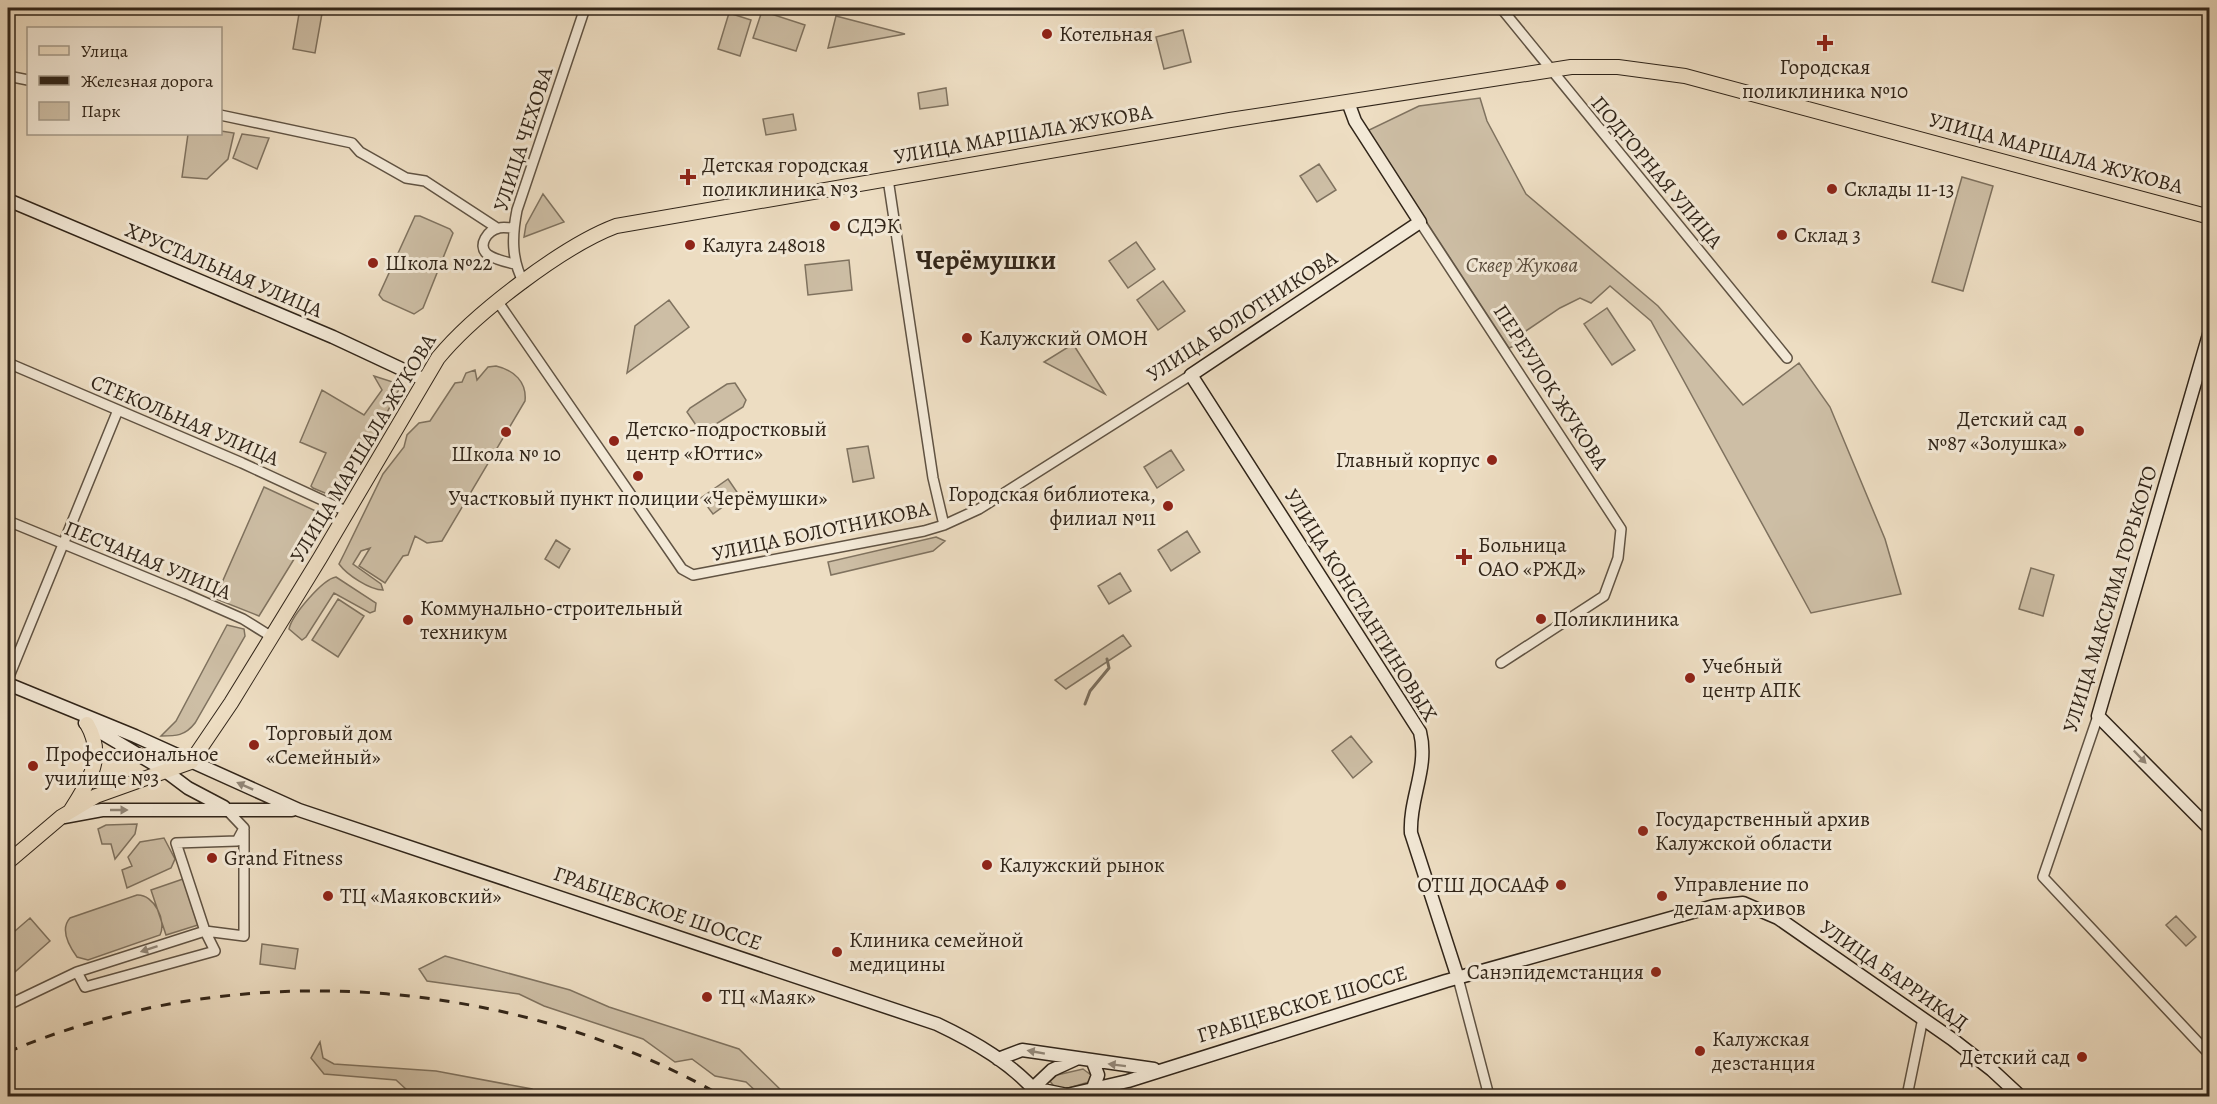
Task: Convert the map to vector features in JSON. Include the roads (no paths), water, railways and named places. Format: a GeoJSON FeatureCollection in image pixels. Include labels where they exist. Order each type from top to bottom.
{"type":"FeatureCollection","features":[{"type":"Feature","properties":{"kind":"main road","name":"УЛИЦА МАРШАЛА ЖУКОВА"},"geometry":{"type":"LineString","coordinates":[[190,762],[272,637],[424,380],[455,337],[524,283],[599,232],[624,223],[1230,120],[1571,66],[1618,67],[1685,76],[2210,217]]}},
{"type":"Feature","properties":{"kind":"main road"},"geometry":{"type":"LineString","coordinates":[[66,814],[94,769],[96,760],[93,736],[87,724]]}},
{"type":"Feature","properties":{"kind":"main road"},"geometry":{"type":"LineString","coordinates":[[8,862],[66,814],[96,796],[190,762]]}},
{"type":"Feature","properties":{"kind":"street","name":"УЛИЦА ЧЕХОВА"},"geometry":{"type":"LineString","coordinates":[[524,283],[515,264],[514,228],[544,127],[585,8]]}},
{"type":"Feature","properties":{"kind":"street","name":"ПОДГОРНАЯ УЛИЦА"},"geometry":{"type":"LineString","coordinates":[[1501,8],[1787,358]]}},
{"type":"Feature","properties":{"kind":"street"},"geometry":{"type":"LineString","coordinates":[[8,76],[27,80]]}},
{"type":"Feature","properties":{"kind":"street","name":"ПЕРЕУЛОК ЖУКОВА"},"geometry":{"type":"LineString","coordinates":[[1348,102],[1355,121],[1621,530],[1618,558],[1604,596],[1501,663]]}},
{"type":"Feature","properties":{"kind":"street"},"geometry":{"type":"LineString","coordinates":[[222,115],[352,143],[360,152],[406,178],[425,182],[497,228]]}},
{"type":"Feature","properties":{"kind":"street"},"geometry":{"type":"LineString","coordinates":[[888,179],[933,478],[944,525]]}},
{"type":"Feature","properties":{"kind":"street","name":"ХРУСТАЛЬНАЯ УЛИЦА"},"geometry":{"type":"LineString","coordinates":[[8,200],[333,337],[424,380]]}},
{"type":"Feature","properties":{"kind":"street","name":"УЛИЦА БОЛОТНИКОВА"},"geometry":{"type":"LineString","coordinates":[[498,302],[682,569],[693,575],[803,556],[944,525],[979,509],[1191,375],[1420,222]]}},
{"type":"Feature","properties":{"kind":"street"},"geometry":{"type":"LineString","coordinates":[[514,228],[497,228],[489,232],[483,242],[484,250],[495,259],[515,264]]}},
{"type":"Feature","properties":{"kind":"street","name":"УЛИЦА МАКСИМА ГОРЬКОГО"},"geometry":{"type":"LineString","coordinates":[[2210,331],[2098,716],[2043,877],[2210,1054]]}},
{"type":"Feature","properties":{"kind":"street","name":"СТЕКОЛЬНАЯ УЛИЦА"},"geometry":{"type":"LineString","coordinates":[[8,363],[348,512]]}},
{"type":"Feature","properties":{"kind":"street","name":"УЛИЦА КОНСТАНТИНОВЫХ"},"geometry":{"type":"LineString","coordinates":[[1191,375],[1420,732],[1424,754],[1410,820],[1411,833],[1458,978]]}},
{"type":"Feature","properties":{"kind":"street"},"geometry":{"type":"LineString","coordinates":[[8,679],[118,410]]}},
{"type":"Feature","properties":{"kind":"street","name":"ПЕСЧАНАЯ УЛИЦА"},"geometry":{"type":"LineString","coordinates":[[8,521],[243,619],[272,637]]}},
{"type":"Feature","properties":{"kind":"street"},"geometry":{"type":"LineString","coordinates":[[8,684],[135,736],[299,810]]}},
{"type":"Feature","properties":{"kind":"street"},"geometry":{"type":"LineString","coordinates":[[8,1005],[77,972],[205,931],[244,936],[244,828],[226,809],[45,700]]}},
{"type":"Feature","properties":{"kind":"street"},"geometry":{"type":"LineString","coordinates":[[2098,716],[2210,829]]}},
{"type":"Feature","properties":{"kind":"street"},"geometry":{"type":"LineString","coordinates":[[66,814],[102,810],[299,810]]}},
{"type":"Feature","properties":{"kind":"street","name":"ГРАБЦЕВСКОЕ ШОССЕ"},"geometry":{"type":"LineString","coordinates":[[299,810],[927,1021],[966,1038],[998,1059],[1037,1092]]}},
{"type":"Feature","properties":{"kind":"street"},"geometry":{"type":"LineString","coordinates":[[77,972],[86,987],[215,951],[205,931],[177,843],[237,841],[244,828]]}},
{"type":"Feature","properties":{"kind":"street","name":"УЛИЦА БАРРИКАД"},"geometry":{"type":"LineString","coordinates":[[1458,978],[1714,906],[1743,903],[1778,918],[1923,1018],[1992,1070],[2020,1096]]}},
{"type":"Feature","properties":{"kind":"street"},"geometry":{"type":"LineString","coordinates":[[1458,978],[1488,1096]]}},
{"type":"Feature","properties":{"kind":"street","name":"ГРАБЦЕВСКОЕ ШОССЕ"},"geometry":{"type":"LineString","coordinates":[[1074,1095],[1093,1088],[1128,1081],[1159,1069],[1458,978]]}},
{"type":"Feature","properties":{"kind":"street"},"geometry":{"type":"LineString","coordinates":[[1907,1096],[1923,1018]]}},
{"type":"Feature","properties":{"kind":"street","name":"ГРАБЦЕВСКОЕ ШОССЕ"},"geometry":{"type":"LineString","coordinates":[[998,1059],[1022,1050],[1093,1062],[1159,1069]]}},
{"type":"Feature","properties":{"kind":"street"},"geometry":{"type":"LineString","coordinates":[[1074,1095],[1037,1092],[1052,1070],[1076,1059]]}},
{"type":"Feature","properties":{"kind":"street"},"geometry":{"type":"LineString","coordinates":[[1093,1062],[1098,1075],[1093,1088]]}},
{"type":"Feature","properties":{"kind":"waterway"},"geometry":{"type":"LineString","coordinates":[[1085,704],[1090,691],[1109,668],[1107,659]]}},
{"type":"Feature","properties":{"kind":"railway"},"geometry":{"type":"LineString","coordinates":[[8,1052],[95,1021],[185,1001],[277,992],[370,993],[462,1004],[552,1025],[639,1055],[722,1096]]}},
{"type":"Feature","properties":{"kind":"place","name":"Котельная"},"geometry":{"type":"Point","coordinates":[1047,34]}},
{"type":"Feature","properties":{"kind":"place","name":"Городская поликлиника №10"},"geometry":{"type":"Point","coordinates":[1825,43]}},
{"type":"Feature","properties":{"kind":"place","name":"Детская городская поликлиника №3"},"geometry":{"type":"Point","coordinates":[688,177]}},
{"type":"Feature","properties":{"kind":"place","name":"Склады 11-13"},"geometry":{"type":"Point","coordinates":[1832,189]}},
{"type":"Feature","properties":{"kind":"place","name":"СДЭК"},"geometry":{"type":"Point","coordinates":[835,226]}},
{"type":"Feature","properties":{"kind":"place","name":"Склад 3"},"geometry":{"type":"Point","coordinates":[1782,235]}},
{"type":"Feature","properties":{"kind":"place","name":"Калуга 248018"},"geometry":{"type":"Point","coordinates":[690,245]}},
{"type":"Feature","properties":{"kind":"place","name":"Школа №22"},"geometry":{"type":"Point","coordinates":[373,263]}},
{"type":"Feature","properties":{"kind":"place","name":"Калужский ОМОН"},"geometry":{"type":"Point","coordinates":[967,338]}},
{"type":"Feature","properties":{"kind":"place","name":"Детский сад №87 «Золушка»"},"geometry":{"type":"Point","coordinates":[2079,431]}},
{"type":"Feature","properties":{"kind":"place","name":"Школа № 10"},"geometry":{"type":"Point","coordinates":[506,432]}},
{"type":"Feature","properties":{"kind":"place","name":"Детско-подростковый центр «Юттис»"},"geometry":{"type":"Point","coordinates":[614,441]}},
{"type":"Feature","properties":{"kind":"place","name":"Главный корпус"},"geometry":{"type":"Point","coordinates":[1492,460]}},
{"type":"Feature","properties":{"kind":"place","name":"Участковый пункт полиции «Черёмушки»"},"geometry":{"type":"Point","coordinates":[638,476]}},
{"type":"Feature","properties":{"kind":"place","name":"Городская библиотека, филиал №11"},"geometry":{"type":"Point","coordinates":[1168,506]}},
{"type":"Feature","properties":{"kind":"place","name":"Больница ОАО «РЖД»"},"geometry":{"type":"Point","coordinates":[1464,557]}},
{"type":"Feature","properties":{"kind":"place","name":"Поликлиника"},"geometry":{"type":"Point","coordinates":[1541,619]}},
{"type":"Feature","properties":{"kind":"place","name":"Коммунально-строительный техникум"},"geometry":{"type":"Point","coordinates":[408,620]}},
{"type":"Feature","properties":{"kind":"place","name":"Учебный центр АПК"},"geometry":{"type":"Point","coordinates":[1690,678]}},
{"type":"Feature","properties":{"kind":"place","name":"Торговый дом «Семейный»"},"geometry":{"type":"Point","coordinates":[254,745]}},
{"type":"Feature","properties":{"kind":"place","name":"Профессиональное училище №3"},"geometry":{"type":"Point","coordinates":[33,766]}},
{"type":"Feature","properties":{"kind":"place","name":"Государственный архив Калужской области"},"geometry":{"type":"Point","coordinates":[1643,831]}},
{"type":"Feature","properties":{"kind":"place","name":"Grand Fitness"},"geometry":{"type":"Point","coordinates":[212,858]}},
{"type":"Feature","properties":{"kind":"place","name":"Калужский рынок"},"geometry":{"type":"Point","coordinates":[987,865]}},
{"type":"Feature","properties":{"kind":"place","name":"ОТШ ДОСААФ"},"geometry":{"type":"Point","coordinates":[1561,885]}},
{"type":"Feature","properties":{"kind":"place","name":"ТЦ «Маяковский»"},"geometry":{"type":"Point","coordinates":[328,896]}},
{"type":"Feature","properties":{"kind":"place","name":"Управление по делам архивов"},"geometry":{"type":"Point","coordinates":[1662,896]}},
{"type":"Feature","properties":{"kind":"place","name":"Клиника семейной медицины"},"geometry":{"type":"Point","coordinates":[837,952]}},
{"type":"Feature","properties":{"kind":"place","name":"Санэпидемстанция"},"geometry":{"type":"Point","coordinates":[1656,972]}},
{"type":"Feature","properties":{"kind":"place","name":"ТЦ «Маяк»"},"geometry":{"type":"Point","coordinates":[707,997]}},
{"type":"Feature","properties":{"kind":"place","name":"Калужская дезстанция"},"geometry":{"type":"Point","coordinates":[1700,1051]}},
{"type":"Feature","properties":{"kind":"place","name":"Детский сад"},"geometry":{"type":"Point","coordinates":[2082,1057]}},
{"type":"Feature","properties":{"kind":"district","name":"Черёмушки"},"geometry":{"type":"Point","coordinates":[986,260]}},
{"type":"Feature","properties":{"kind":"park label","name":"Сквер Жукова"},"geometry":{"type":"Point","coordinates":[1522,265]}}]}
